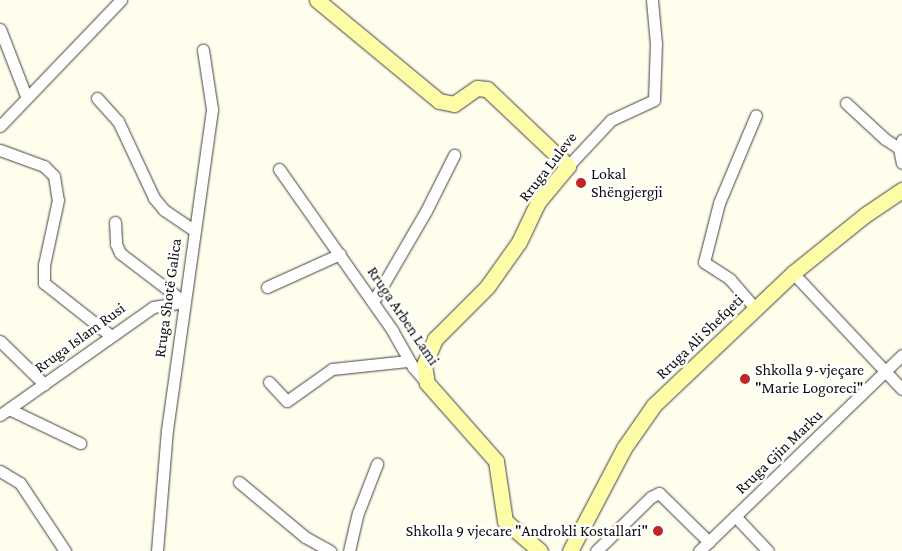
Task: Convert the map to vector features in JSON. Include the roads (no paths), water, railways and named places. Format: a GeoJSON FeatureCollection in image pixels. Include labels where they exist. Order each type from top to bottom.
{"type":"FeatureCollection","features":[{"type":"Feature","properties":{"kind":"street"},"geometry":{"type":"LineString","coordinates":[[0,126],[26,96],[121,0]]}},
{"type":"Feature","properties":{"kind":"street"},"geometry":{"type":"LineString","coordinates":[[317,0],[439,101],[454,104],[477,88],[487,89],[568,166]]}},
{"type":"Feature","properties":{"kind":"street","name":"Rruga Luleve"},"geometry":{"type":"LineString","coordinates":[[430,385],[424,365],[429,348],[487,287],[519,242],[538,202],[568,166],[611,120],[654,100],[656,44],[652,0]]}},
{"type":"Feature","properties":{"kind":"street"},"geometry":{"type":"LineString","coordinates":[[0,29],[26,96]]}},
{"type":"Feature","properties":{"kind":"street","name":"Rruga Shotë Galica"},"geometry":{"type":"LineString","coordinates":[[157,551],[167,430],[212,109],[203,50]]}},
{"type":"Feature","properties":{"kind":"street"},"geometry":{"type":"LineString","coordinates":[[97,98],[118,121],[154,198],[164,210],[194,230]]}},
{"type":"Feature","properties":{"kind":"street"},"geometry":{"type":"LineString","coordinates":[[846,102],[885,140],[900,144],[902,163]]}},
{"type":"Feature","properties":{"kind":"street"},"geometry":{"type":"LineString","coordinates":[[755,308],[730,279],[704,262],[719,203],[756,115]]}},
{"type":"Feature","properties":{"kind":"street"},"geometry":{"type":"LineString","coordinates":[[0,150],[44,166],[54,176],[58,200],[44,265],[44,284],[111,336]]}},
{"type":"Feature","properties":{"kind":"street"},"geometry":{"type":"LineString","coordinates":[[373,302],[426,211],[454,155]]}},
{"type":"Feature","properties":{"kind":"street","name":"Rruga Arben Lami"},"geometry":{"type":"LineString","coordinates":[[279,169],[373,302],[408,361],[496,461],[505,521],[540,551]]}},
{"type":"Feature","properties":{"kind":"street","name":"Rruga Ali Shefqeti"},"geometry":{"type":"LineString","coordinates":[[570,551],[638,425],[755,308],[793,273],[865,214],[902,190]]}},
{"type":"Feature","properties":{"kind":"street"},"geometry":{"type":"LineString","coordinates":[[114,222],[116,244],[120,253],[184,302]]}},
{"type":"Feature","properties":{"kind":"street"},"geometry":{"type":"LineString","coordinates":[[267,287],[340,254]]}},
{"type":"Feature","properties":{"kind":"street"},"geometry":{"type":"LineString","coordinates":[[793,273],[902,389]]}},
{"type":"Feature","properties":{"kind":"street","name":"Rruga Islam Rusi"},"geometry":{"type":"LineString","coordinates":[[4,412],[153,307],[184,302]]}},
{"type":"Feature","properties":{"kind":"street"},"geometry":{"type":"LineString","coordinates":[[0,340],[44,384]]}},
{"type":"Feature","properties":{"kind":"street","name":"Rruga Gjin Marku"},"geometry":{"type":"LineString","coordinates":[[699,551],[902,355]]}},
{"type":"Feature","properties":{"kind":"street"},"geometry":{"type":"LineString","coordinates":[[269,382],[287,401],[332,368],[408,361]]}},
{"type":"Feature","properties":{"kind":"street"},"geometry":{"type":"LineString","coordinates":[[4,412],[80,443]]}},
{"type":"Feature","properties":{"kind":"street"},"geometry":{"type":"LineString","coordinates":[[349,551],[366,490],[377,464]]}},
{"type":"Feature","properties":{"kind":"street"},"geometry":{"type":"LineString","coordinates":[[0,471],[20,483],[65,551]]}},
{"type":"Feature","properties":{"kind":"street"},"geometry":{"type":"LineString","coordinates":[[239,482],[305,537],[330,551]]}},
{"type":"Feature","properties":{"kind":"street"},"geometry":{"type":"LineString","coordinates":[[596,551],[651,497],[660,493],[709,542]]}},
{"type":"Feature","properties":{"kind":"street"},"geometry":{"type":"LineString","coordinates":[[735,516],[768,551]]}},
{"type":"Feature","properties":{"kind":"place","name":"Lokal Shëngjergji"},"geometry":{"type":"Point","coordinates":[581,183]}},
{"type":"Feature","properties":{"kind":"place","name":"Shkolla 9-vjeçare \"Marie Logoreci\""},"geometry":{"type":"Point","coordinates":[745,379]}},
{"type":"Feature","properties":{"kind":"place","name":"Shkolla 9 vjecare \"Androkli Kostallari\""},"geometry":{"type":"Point","coordinates":[658,531]}}]}
